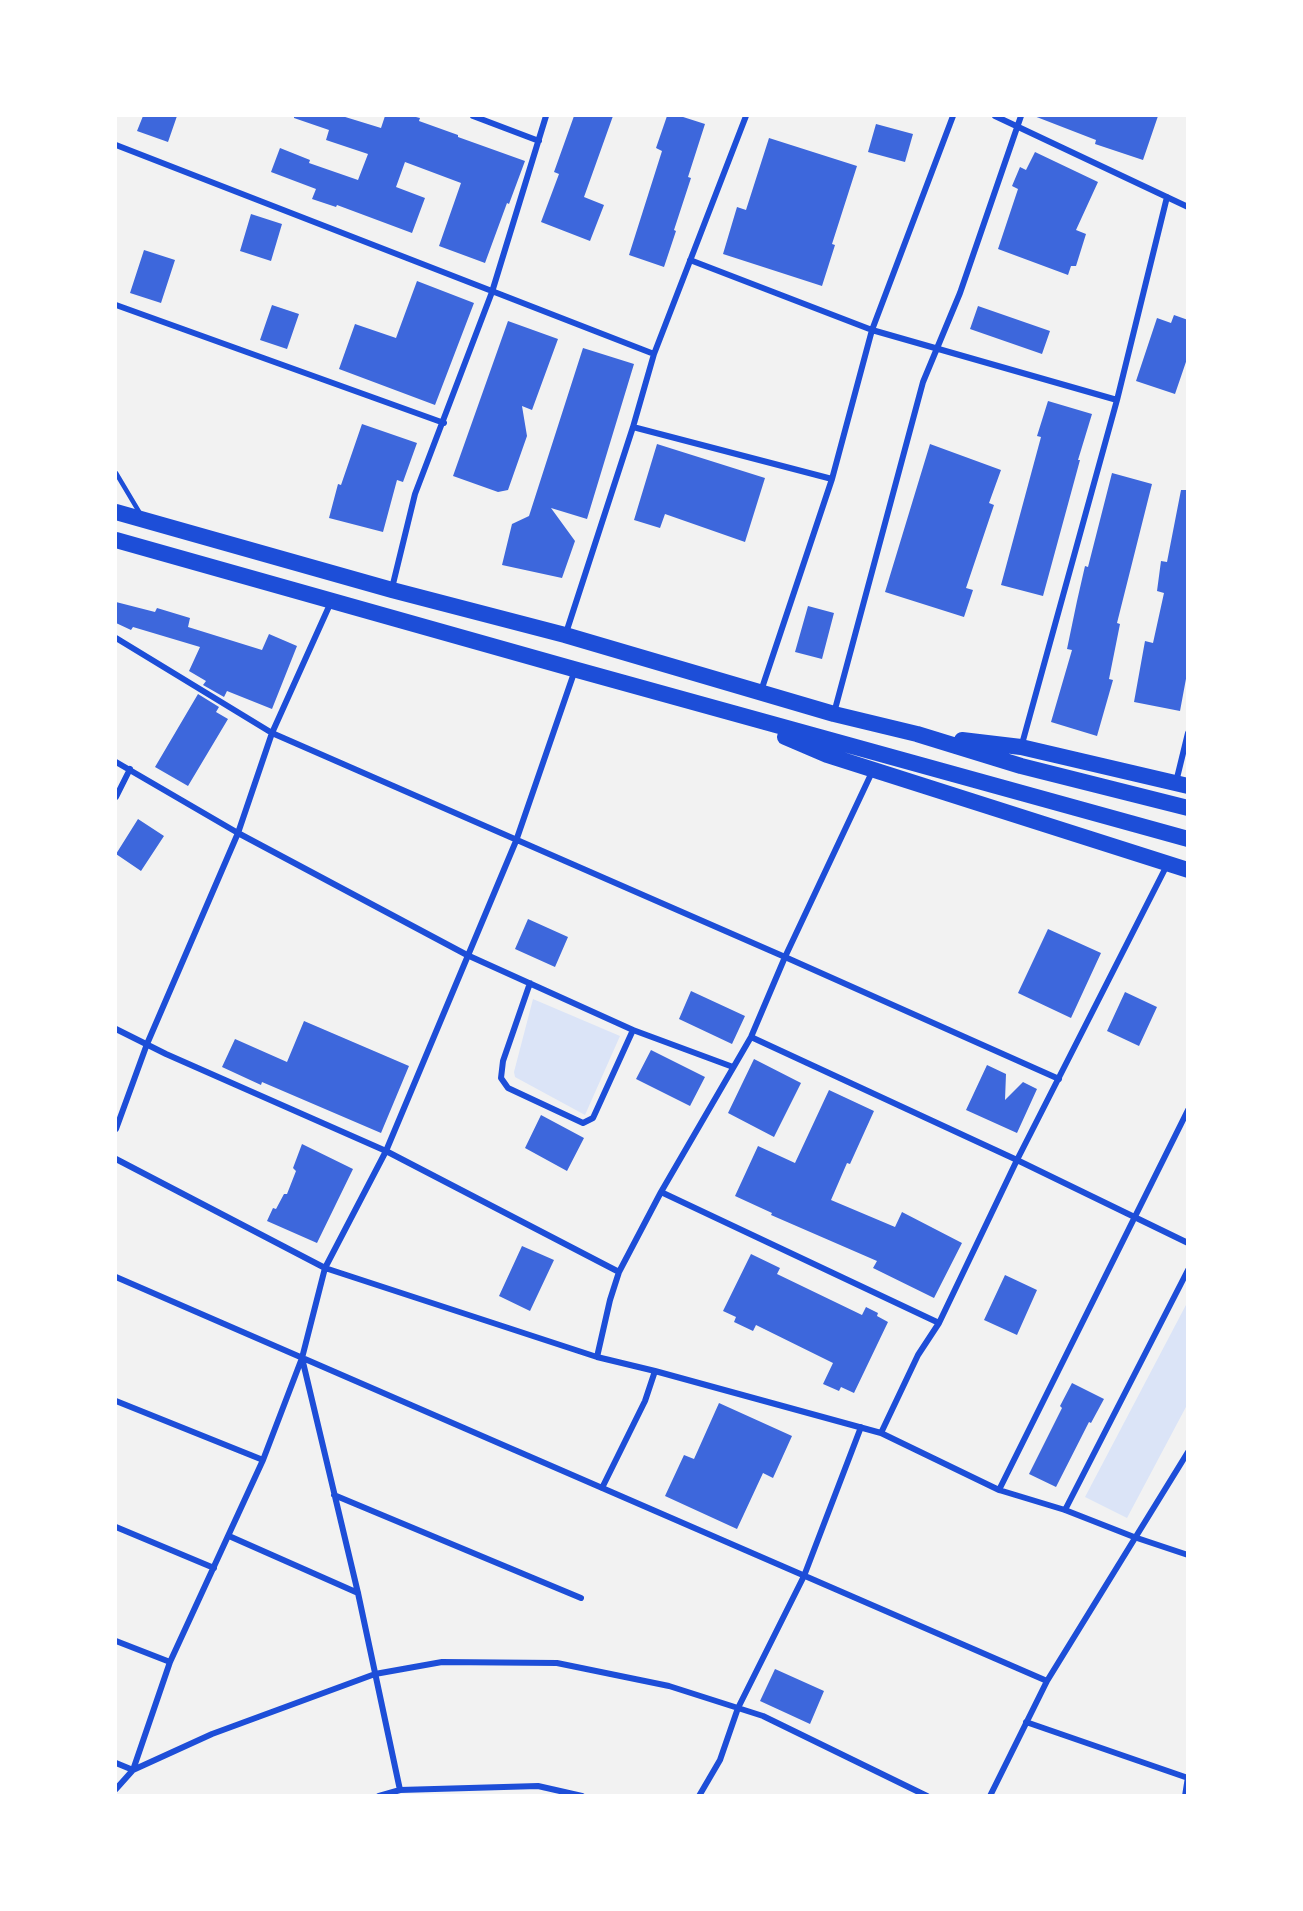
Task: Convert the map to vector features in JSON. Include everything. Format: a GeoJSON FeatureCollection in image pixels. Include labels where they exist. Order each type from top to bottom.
{"type":"FeatureCollection","features":[{"type":"Feature","properties":{"kind":"highway"},"geometry":{"type":"LineString","coordinates":[[116,512],[392,590],[566,635],[834,714],[917,734],[1021,766],[1188,808]]}},
{"type":"Feature","properties":{"kind":"highway"},"geometry":{"type":"LineString","coordinates":[[116,540],[1188,839]]}},
{"type":"Feature","properties":{"kind":"highway"},"geometry":{"type":"LineString","coordinates":[[720,710],[827,755],[1188,870]]}},
{"type":"Feature","properties":{"kind":"highway"},"geometry":{"type":"LineString","coordinates":[[917,734],[1021,747],[1182,784]]}},
{"type":"Feature","properties":{"kind":"street"},"geometry":{"type":"LineString","coordinates":[[473,116],[539,141]]}},
{"type":"Feature","properties":{"kind":"street"},"geometry":{"type":"LineString","coordinates":[[392,590],[415,494],[444,423],[492,292],[546,116]]}},
{"type":"Feature","properties":{"kind":"street"},"geometry":{"type":"LineString","coordinates":[[566,635],[654,354],[746,116]]}},
{"type":"Feature","properties":{"kind":"street"},"geometry":{"type":"LineString","coordinates":[[761,691],[832,479],[872,330],[953,116]]}},
{"type":"Feature","properties":{"kind":"street"},"geometry":{"type":"LineString","coordinates":[[995,116],[1188,207]]}},
{"type":"Feature","properties":{"kind":"street"},"geometry":{"type":"LineString","coordinates":[[834,714],[923,382],[960,293],[1022,116]]}},
{"type":"Feature","properties":{"kind":"street"},"geometry":{"type":"LineString","coordinates":[[116,145],[654,354]]}},
{"type":"Feature","properties":{"kind":"street"},"geometry":{"type":"LineString","coordinates":[[1021,747],[1117,400],[1167,197]]}},
{"type":"Feature","properties":{"kind":"street"},"geometry":{"type":"LineString","coordinates":[[690,260],[872,330],[1117,400]]}},
{"type":"Feature","properties":{"kind":"street"},"geometry":{"type":"LineString","coordinates":[[116,304],[444,423]]}},
{"type":"Feature","properties":{"kind":"street"},"geometry":{"type":"LineString","coordinates":[[633,427],[832,479]]}},
{"type":"Feature","properties":{"kind":"street"},"geometry":{"type":"LineString","coordinates":[[116,1129],[147,1044],[238,833],[272,733],[332,601]]}},
{"type":"Feature","properties":{"kind":"street"},"geometry":{"type":"LineString","coordinates":[[116,638],[272,733],[1059,1079]]}},
{"type":"Feature","properties":{"kind":"street"},"geometry":{"type":"LineString","coordinates":[[116,1789],[133,1770],[170,1662],[263,1460],[302,1358],[324,1268],[386,1151],[516,841],[576,669]]}},
{"type":"Feature","properties":{"kind":"street"},"geometry":{"type":"LineString","coordinates":[[1182,784],[1188,733]]}},
{"type":"Feature","properties":{"kind":"street"},"geometry":{"type":"LineString","coordinates":[[116,762],[238,833],[467,955],[633,1029],[733,1067]]}},
{"type":"Feature","properties":{"kind":"street"},"geometry":{"type":"LineString","coordinates":[[116,797],[130,769]]}},
{"type":"Feature","properties":{"kind":"street"},"geometry":{"type":"LineString","coordinates":[[597,1357],[610,1300],[620,1272],[661,1192],[751,1037],[785,957],[873,769]]}},
{"type":"Feature","properties":{"kind":"street"},"geometry":{"type":"LineString","coordinates":[[881,1433],[918,1355],[939,1323],[1017,1160],[1167,864]]}},
{"type":"Feature","properties":{"kind":"street"},"geometry":{"type":"LineString","coordinates":[[530,983],[503,1061],[501,1078],[508,1088],[583,1123],[593,1118],[633,1029]]}},
{"type":"Feature","properties":{"kind":"street"},"geometry":{"type":"LineString","coordinates":[[116,1029],[386,1151],[620,1272]]}},
{"type":"Feature","properties":{"kind":"street"},"geometry":{"type":"LineString","coordinates":[[751,1037],[1017,1160],[1188,1243]]}},
{"type":"Feature","properties":{"kind":"street"},"geometry":{"type":"LineString","coordinates":[[999,1490],[1188,1110]]}},
{"type":"Feature","properties":{"kind":"street"},"geometry":{"type":"LineString","coordinates":[[116,1159],[324,1268],[597,1357],[881,1433],[999,1490],[1065,1510],[1134,1538],[1188,1556]]}},
{"type":"Feature","properties":{"kind":"street"},"geometry":{"type":"LineString","coordinates":[[661,1192],[939,1323]]}},
{"type":"Feature","properties":{"kind":"street"},"geometry":{"type":"LineString","coordinates":[[1065,1510],[1188,1270]]}},
{"type":"Feature","properties":{"kind":"street"},"geometry":{"type":"LineString","coordinates":[[116,1277],[1047,1681]]}},
{"type":"Feature","properties":{"kind":"street"},"geometry":{"type":"LineString","coordinates":[[302,1358],[358,1593],[400,1790]]}},
{"type":"Feature","properties":{"kind":"street"},"geometry":{"type":"LineString","coordinates":[[602,1488],[645,1401],[655,1371]]}},
{"type":"Feature","properties":{"kind":"street"},"geometry":{"type":"LineString","coordinates":[[116,1401],[263,1460]]}},
{"type":"Feature","properties":{"kind":"street"},"geometry":{"type":"LineString","coordinates":[[699,1796],[720,1760],[738,1708],[804,1576],[861,1427]]}},
{"type":"Feature","properties":{"kind":"street"},"geometry":{"type":"LineString","coordinates":[[990,1796],[1047,1681],[1188,1452]]}},
{"type":"Feature","properties":{"kind":"street"},"geometry":{"type":"LineString","coordinates":[[334,1495],[580,1598]]}},
{"type":"Feature","properties":{"kind":"street"},"geometry":{"type":"LineString","coordinates":[[116,1527],[214,1568]]}},
{"type":"Feature","properties":{"kind":"street"},"geometry":{"type":"LineString","coordinates":[[229,1536],[358,1593]]}},
{"type":"Feature","properties":{"kind":"street"},"geometry":{"type":"LineString","coordinates":[[116,1641],[170,1662]]}},
{"type":"Feature","properties":{"kind":"street"},"geometry":{"type":"LineString","coordinates":[[116,1763],[133,1770],[212,1734],[375,1674],[442,1662],[557,1663],[669,1686],[763,1716],[927,1796]]}},
{"type":"Feature","properties":{"kind":"street"},"geometry":{"type":"LineString","coordinates":[[1026,1722],[1187,1778],[1185,1796]]}},
{"type":"Feature","properties":{"kind":"street"},"geometry":{"type":"LineString","coordinates":[[379,1796],[400,1790],[538,1786],[582,1796]]}},
{"type":"Feature","properties":{"kind":"lane"},"geometry":{"type":"LineString","coordinates":[[116,473],[144,520]]}},
{"type":"Feature","properties":{"kind":"shaded area"},"geometry":{"type":"Polygon","coordinates":[[[533,999],[620,1036],[585,1115],[515,1077],[514,1072],[533,999]]]}},
{"type":"Feature","properties":{"kind":"shaded area"},"geometry":{"type":"Polygon","coordinates":[[[1187,1303],[1187,1405],[1127,1518],[1085,1497],[1187,1303]]]}},
{"type":"Feature","properties":{"kind":"building"},"geometry":{"type":"Polygon","coordinates":[[[143,116],[177,116],[168,142],[137,131],[143,116]]]}},
{"type":"Feature","properties":{"kind":"building"},"geometry":{"type":"Polygon","coordinates":[[[294,116],[342,116],[381,128],[385,116],[412,116],[420,118],[419,121],[458,135],[458,137],[525,161],[485,263],[439,246],[461,183],[405,162],[396,187],[425,198],[412,233],[337,205],[336,207],[312,199],[316,189],[271,172],[280,148],[310,160],[309,163],[358,180],[368,154],[326,140],[329,130],[294,118],[294,116]]]}},
{"type":"Feature","properties":{"kind":"building"},"geometry":{"type":"Polygon","coordinates":[[[574,116],[613,116],[584,197],[604,205],[590,241],[541,222],[559,174],[554,172],[574,116]]]}},
{"type":"Feature","properties":{"kind":"building"},"geometry":{"type":"Polygon","coordinates":[[[667,116],[680,116],[705,124],[664,267],[629,255],[662,151],[656,148],[667,116]]]}},
{"type":"Feature","properties":{"kind":"building"},"geometry":{"type":"Polygon","coordinates":[[[1034,116],[1158,116],[1143,160],[1095,144],[1096,140],[1034,116]]]}},
{"type":"Feature","properties":{"kind":"building"},"geometry":{"type":"Polygon","coordinates":[[[876,124],[913,134],[905,162],[868,152],[876,124]]]}},
{"type":"Feature","properties":{"kind":"building"},"geometry":{"type":"Polygon","coordinates":[[[769,138],[857,166],[832,244],[835,245],[822,286],[723,254],[737,207],[746,210],[769,138]]]}},
{"type":"Feature","properties":{"kind":"building"},"geometry":{"type":"Polygon","coordinates":[[[1035,152],[1098,182],[1076,230],[1086,234],[1076,266],[1071,266],[1068,275],[998,249],[1018,189],[1012,186],[1020,167],[1026,170],[1035,152]]]}},
{"type":"Feature","properties":{"kind":"building"},"geometry":{"type":"Polygon","coordinates":[[[251,214],[282,224],[271,261],[240,251],[251,214]]]}},
{"type":"Feature","properties":{"kind":"building"},"geometry":{"type":"Polygon","coordinates":[[[144,250],[175,260],[161,303],[130,293],[144,250]]]}},
{"type":"Feature","properties":{"kind":"building"},"geometry":{"type":"Polygon","coordinates":[[[417,281],[474,303],[435,405],[339,369],[355,324],[396,338],[417,281]]]}},
{"type":"Feature","properties":{"kind":"building"},"geometry":{"type":"Polygon","coordinates":[[[272,305],[299,314],[287,349],[260,340],[272,305]]]}},
{"type":"Feature","properties":{"kind":"building"},"geometry":{"type":"Polygon","coordinates":[[[978,306],[1050,331],[1042,354],[970,329],[978,306]]]}},
{"type":"Feature","properties":{"kind":"building"},"geometry":{"type":"Polygon","coordinates":[[[1174,315],[1188,320],[1188,356],[1175,394],[1136,381],[1157,318],[1171,323],[1174,315]]]}},
{"type":"Feature","properties":{"kind":"building"},"geometry":{"type":"Polygon","coordinates":[[[508,321],[558,339],[532,410],[522,406],[527,436],[508,490],[498,492],[453,476],[508,321]]]}},
{"type":"Feature","properties":{"kind":"building"},"geometry":{"type":"Polygon","coordinates":[[[583,348],[634,364],[587,519],[551,508],[575,541],[562,578],[502,565],[512,524],[529,516],[583,348]]]}},
{"type":"Feature","properties":{"kind":"building"},"geometry":{"type":"Polygon","coordinates":[[[1048,401],[1092,414],[1043,596],[1001,585],[1041,437],[1037,436],[1048,401]]]}},
{"type":"Feature","properties":{"kind":"building"},"geometry":{"type":"Polygon","coordinates":[[[362,424],[417,443],[403,482],[397,480],[383,532],[329,518],[338,484],[341,485],[362,424]]]}},
{"type":"Feature","properties":{"kind":"building"},"geometry":{"type":"Polygon","coordinates":[[[657,444],[765,478],[745,542],[665,514],[660,528],[634,520],[657,444]]]}},
{"type":"Feature","properties":{"kind":"building"},"geometry":{"type":"Polygon","coordinates":[[[930,444],[1001,470],[989,503],[994,505],[966,588],[973,590],[964,617],[885,592],[930,444]]]}},
{"type":"Feature","properties":{"kind":"building"},"geometry":{"type":"Polygon","coordinates":[[[1112,473],[1152,484],[1117,623],[1120,624],[1109,679],[1113,680],[1097,736],[1051,722],[1072,650],[1067,649],[1085,566],[1088,567],[1112,473]]]}},
{"type":"Feature","properties":{"kind":"building"},"geometry":{"type":"Polygon","coordinates":[[[1181,490],[1188,490],[1188,668],[1180,711],[1134,702],[1145,641],[1153,643],[1164,593],[1157,591],[1161,561],[1167,562],[1181,490]]]}},
{"type":"Feature","properties":{"kind":"building"},"geometry":{"type":"Polygon","coordinates":[[[116,602],[155,612],[157,608],[190,618],[188,627],[262,650],[269,634],[297,646],[272,709],[227,691],[224,697],[203,685],[206,681],[189,671],[200,647],[133,627],[131,630],[116,623],[116,602]]]}},
{"type":"Feature","properties":{"kind":"building"},"geometry":{"type":"Polygon","coordinates":[[[808,606],[834,613],[822,659],[795,652],[808,606]]]}},
{"type":"Feature","properties":{"kind":"building"},"geometry":{"type":"Polygon","coordinates":[[[198,694],[219,707],[216,712],[228,719],[188,786],[155,767],[198,694]]]}},
{"type":"Feature","properties":{"kind":"building"},"geometry":{"type":"Polygon","coordinates":[[[138,819],[164,836],[141,871],[116,854],[138,819]]]}},
{"type":"Feature","properties":{"kind":"building"},"geometry":{"type":"Polygon","coordinates":[[[528,919],[568,937],[555,967],[515,949],[528,919]]]}},
{"type":"Feature","properties":{"kind":"building"},"geometry":{"type":"Polygon","coordinates":[[[1048,929],[1101,953],[1071,1018],[1018,993],[1048,929]]]}},
{"type":"Feature","properties":{"kind":"building"},"geometry":{"type":"Polygon","coordinates":[[[691,991],[745,1016],[732,1044],[679,1019],[691,991]]]}},
{"type":"Feature","properties":{"kind":"building"},"geometry":{"type":"Polygon","coordinates":[[[1125,992],[1157,1007],[1139,1046],[1107,1031],[1125,992]]]}},
{"type":"Feature","properties":{"kind":"building"},"geometry":{"type":"Polygon","coordinates":[[[304,1021],[409,1066],[381,1133],[222,1067],[235,1039],[287,1062],[304,1021]]]}},
{"type":"Feature","properties":{"kind":"building"},"geometry":{"type":"Polygon","coordinates":[[[651,1050],[705,1077],[690,1106],[636,1079],[651,1050]]]}},
{"type":"Feature","properties":{"kind":"building"},"geometry":{"type":"Polygon","coordinates":[[[754,1059],[801,1083],[774,1137],[728,1113],[754,1059]]]}},
{"type":"Feature","properties":{"kind":"building"},"geometry":{"type":"Polygon","coordinates":[[[987,1065],[1006,1074],[1005,1100],[1023,1082],[1037,1089],[1017,1133],[966,1110],[987,1065]]]}},
{"type":"Feature","properties":{"kind":"building"},"geometry":{"type":"Polygon","coordinates":[[[829,1090],[874,1111],[831,1200],[895,1227],[902,1212],[962,1243],[934,1298],[873,1268],[877,1261],[771,1215],[772,1213],[735,1196],[758,1146],[795,1163],[829,1090]]]}},
{"type":"Feature","properties":{"kind":"building"},"geometry":{"type":"Polygon","coordinates":[[[541,1115],[584,1138],[567,1171],[525,1148],[541,1115]]]}},
{"type":"Feature","properties":{"kind":"building"},"geometry":{"type":"Polygon","coordinates":[[[302,1144],[353,1169],[317,1243],[267,1221],[273,1208],[276,1209],[284,1194],[287,1194],[296,1171],[293,1168],[302,1144]]]}},
{"type":"Feature","properties":{"kind":"building"},"geometry":{"type":"Polygon","coordinates":[[[522,1246],[554,1260],[530,1311],[499,1296],[522,1246]]]}},
{"type":"Feature","properties":{"kind":"building"},"geometry":{"type":"Polygon","coordinates":[[[751,1254],[780,1268],[777,1274],[862,1315],[866,1307],[878,1313],[877,1316],[888,1322],[854,1393],[841,1387],[839,1391],[823,1384],[833,1363],[756,1325],[753,1331],[734,1322],[736,1317],[723,1311],[751,1254]]]}},
{"type":"Feature","properties":{"kind":"building"},"geometry":{"type":"Polygon","coordinates":[[[1005,1275],[1037,1290],[1017,1335],[984,1320],[1005,1275]]]}},
{"type":"Feature","properties":{"kind":"building"},"geometry":{"type":"Polygon","coordinates":[[[1072,1383],[1104,1399],[1091,1423],[1089,1422],[1056,1487],[1029,1474],[1072,1383]]]}},
{"type":"Feature","properties":{"kind":"building"},"geometry":{"type":"Polygon","coordinates":[[[719,1403],[792,1436],[773,1478],[763,1473],[737,1529],[665,1496],[684,1455],[694,1459],[719,1403]]]}},
{"type":"Feature","properties":{"kind":"building"},"geometry":{"type":"Polygon","coordinates":[[[775,1669],[824,1691],[810,1724],[760,1701],[775,1669]]]}}]}
